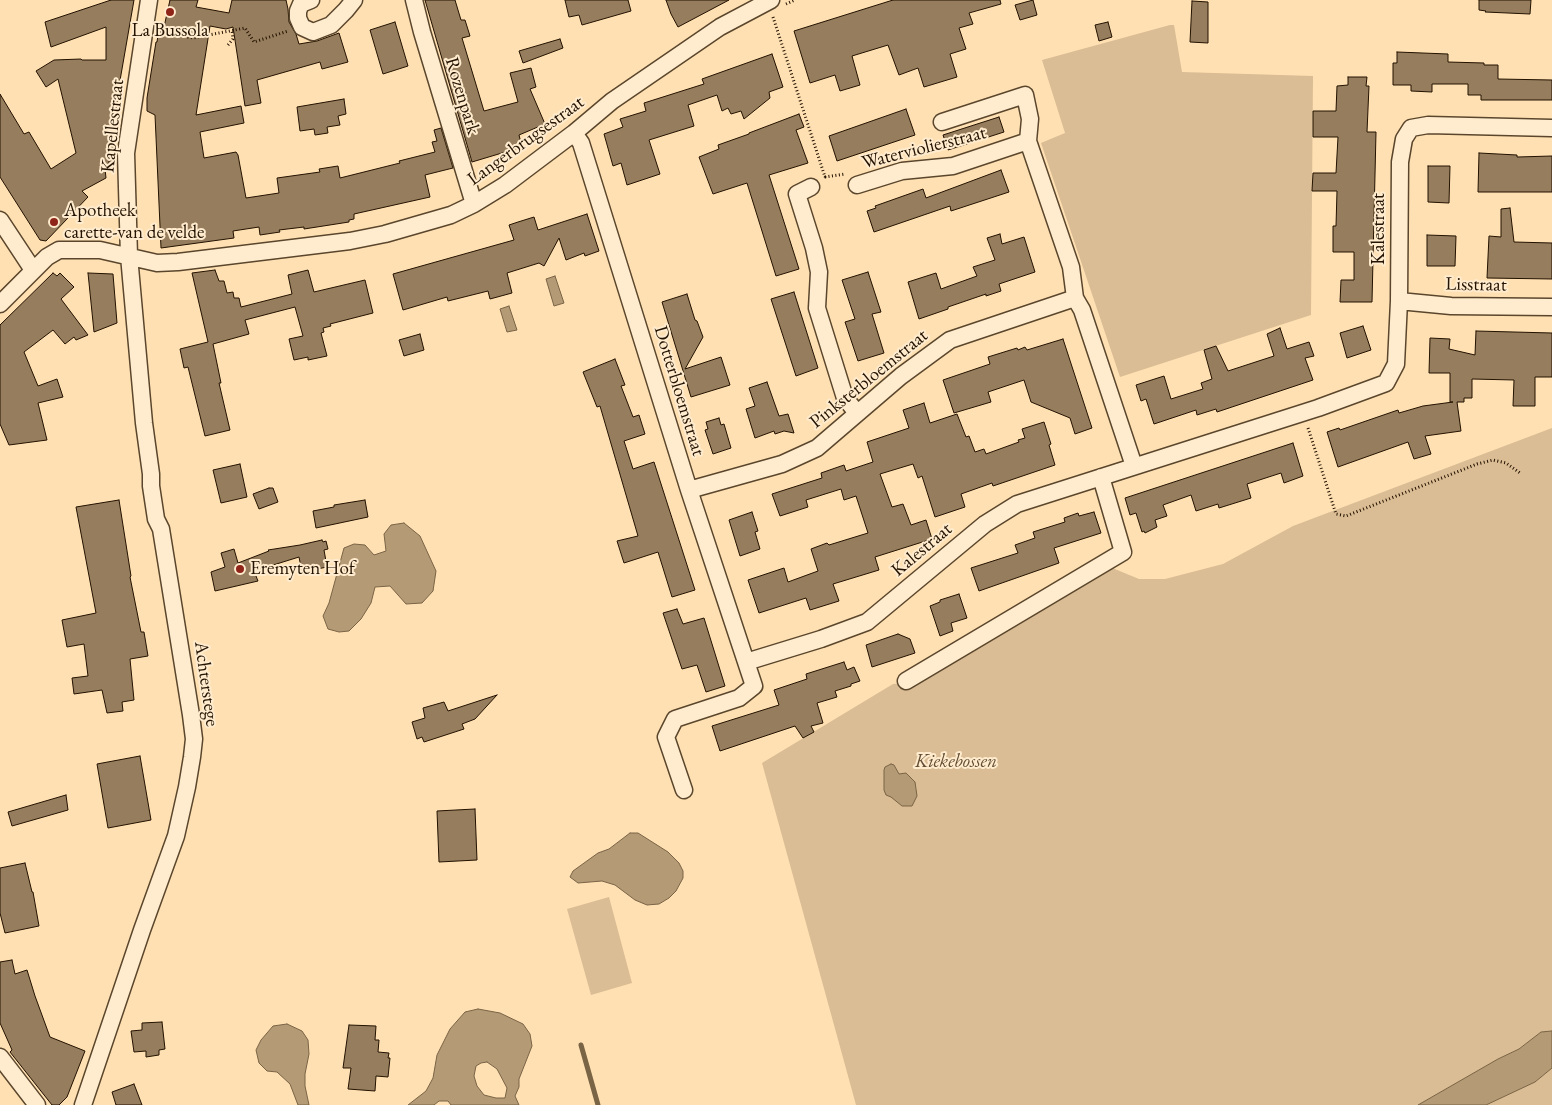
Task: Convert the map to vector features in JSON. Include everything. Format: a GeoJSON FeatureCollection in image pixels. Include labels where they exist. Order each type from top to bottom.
{"type":"FeatureCollection","features":[{"type":"Feature","properties":{"kind":"street","name":"Kapellestraat"},"geometry":{"type":"LineString","coordinates":[[129,256],[126,153],[149,0]]}},
{"type":"Feature","properties":{"kind":"street"},"geometry":{"type":"LineString","coordinates":[[311,0],[301,4],[298,11],[302,27],[313,32],[331,25],[354,0]]}},
{"type":"Feature","properties":{"kind":"street","name":"Rozenpark"},"geometry":{"type":"LineString","coordinates":[[414,0],[474,204]]}},
{"type":"Feature","properties":{"kind":"street","name":"Langerbrugsestraat"},"geometry":{"type":"LineString","coordinates":[[0,304],[47,257],[59,250],[100,250],[158,263],[178,262],[386,234],[451,215],[474,204],[505,185],[645,76],[720,26],[771,6]]}},
{"type":"Feature","properties":{"kind":"street"},"geometry":{"type":"LineString","coordinates":[[942,122],[1025,95],[1030,118],[1028,141],[1071,267],[1075,298],[1082,310],[1134,466]]}},
{"type":"Feature","properties":{"kind":"street","name":"Kalestraat"},"geometry":{"type":"LineString","coordinates":[[746,662],[822,639],[867,622],[985,524],[1016,504],[1303,413],[1386,384],[1396,364],[1399,301],[1400,162],[1404,139],[1411,128],[1428,125],[1552,128]]}},
{"type":"Feature","properties":{"kind":"street","name":"Dotterbloemstraat"},"geometry":{"type":"LineString","coordinates":[[574,133],[581,143],[689,490],[746,662]]}},
{"type":"Feature","properties":{"kind":"street","name":"Waterviolierstraat"},"geometry":{"type":"LineString","coordinates":[[857,185],[902,171],[953,166],[1028,141]]}},
{"type":"Feature","properties":{"kind":"street"},"geometry":{"type":"LineString","coordinates":[[810,187],[797,194],[814,248],[819,272],[817,308],[845,398],[857,413]]}},
{"type":"Feature","properties":{"kind":"street"},"geometry":{"type":"LineString","coordinates":[[0,220],[33,270]]}},
{"type":"Feature","properties":{"kind":"street","name":"Achterstege"},"geometry":{"type":"LineString","coordinates":[[83,1105],[176,836],[188,787],[194,739],[192,715],[162,529],[156,520],[150,486],[151,474],[143,413],[129,256]]}},
{"type":"Feature","properties":{"kind":"street","name":"Pinksterbloemstraat"},"geometry":{"type":"LineString","coordinates":[[689,490],[782,464],[817,448],[900,376],[950,340],[1075,298]]}},
{"type":"Feature","properties":{"kind":"street","name":"Lisstraat"},"geometry":{"type":"LineString","coordinates":[[1399,301],[1452,306],[1552,307]]}},
{"type":"Feature","properties":{"kind":"street"},"geometry":{"type":"LineString","coordinates":[[906,681],[1123,552],[1101,477]]}},
{"type":"Feature","properties":{"kind":"street"},"geometry":{"type":"LineString","coordinates":[[684,790],[666,737],[675,719],[739,698],[754,686],[746,662]]}},
{"type":"Feature","properties":{"kind":"street"},"geometry":{"type":"LineString","coordinates":[[0,1057],[37,1105]]}},
{"type":"Feature","properties":{"kind":"path"},"geometry":{"type":"LineString","coordinates":[[771,6],[826,177],[813,183],[810,187]]}},
{"type":"Feature","properties":{"kind":"path"},"geometry":{"type":"LineString","coordinates":[[144,29],[193,38],[245,28],[254,42],[302,27]]}},
{"type":"Feature","properties":{"kind":"path"},"geometry":{"type":"LineString","coordinates":[[228,45],[232,39],[232,30]]}},
{"type":"Feature","properties":{"kind":"path"},"geometry":{"type":"LineString","coordinates":[[1303,413],[1336,514],[1346,516],[1477,464],[1493,460],[1506,463],[1520,473]]}},
{"type":"Feature","properties":{"kind":"green space"},"geometry":{"type":"Polygon","coordinates":[[[1174,25],[1182,72],[1313,76],[1311,315],[1120,377],[1041,143],[1065,133],[1042,60],[1174,25]]]}},
{"type":"Feature","properties":{"kind":"green space","name":"Kiekebossen"},"geometry":{"type":"Polygon","coordinates":[[[1552,428],[1552,1031],[1541,1032],[1519,1049],[1418,1105],[856,1105],[762,763],[893,684],[902,683],[968,653],[1110,567],[1139,579],[1165,579],[1223,564],[1293,526],[1552,428]]]}},
{"type":"Feature","properties":{"kind":"green space"},"geometry":{"type":"Polygon","coordinates":[[[609,897],[632,983],[591,995],[567,909],[609,897]]]}},
{"type":"Feature","properties":{"kind":"green space"},"geometry":{"type":"Polygon","coordinates":[[[1552,1068],[1552,1105],[1486,1105],[1535,1082],[1552,1068]]]}},
{"type":"Feature","properties":{"kind":"shaded area"},"geometry":{"type":"Polygon","coordinates":[[[555,276],[564,303],[554,306],[546,279],[555,276]]]}},
{"type":"Feature","properties":{"kind":"shaded area"},"geometry":{"type":"Polygon","coordinates":[[[509,306],[517,330],[507,332],[500,309],[509,306]]]}},
{"type":"Feature","properties":{"kind":"shaded area"},"geometry":{"type":"Polygon","coordinates":[[[404,523],[420,536],[436,571],[433,591],[422,603],[406,604],[390,586],[375,587],[371,603],[361,619],[349,631],[339,632],[328,629],[323,616],[329,603],[344,548],[354,544],[365,545],[374,555],[386,551],[384,534],[391,525],[404,523]]]}},
{"type":"Feature","properties":{"kind":"shaded area"},"geometry":{"type":"Polygon","coordinates":[[[891,764],[894,765],[899,774],[906,773],[915,782],[917,796],[912,806],[902,806],[886,795],[884,790],[884,770],[885,767],[891,764]]]}},
{"type":"Feature","properties":{"kind":"shaded area"},"geometry":{"type":"Polygon","coordinates":[[[630,833],[638,833],[668,852],[679,863],[683,871],[683,878],[676,891],[659,904],[647,905],[635,900],[615,885],[602,881],[578,883],[570,877],[573,871],[598,853],[609,849],[630,833]]]}},
{"type":"Feature","properties":{"kind":"shaded area"},"geometry":{"type":"Polygon","coordinates":[[[478,1009],[500,1013],[523,1024],[530,1034],[532,1046],[519,1079],[519,1087],[515,1096],[519,1105],[451,1105],[448,1101],[439,1101],[434,1105],[408,1105],[426,1091],[433,1078],[437,1055],[450,1029],[465,1012],[478,1009]],[[487,1062],[481,1063],[476,1066],[474,1076],[477,1086],[484,1095],[505,1098],[507,1088],[497,1069],[487,1062]]]}},
{"type":"Feature","properties":{"kind":"shaded area"},"geometry":{"type":"Polygon","coordinates":[[[287,1024],[302,1031],[308,1040],[309,1054],[305,1086],[309,1105],[298,1105],[290,1084],[277,1072],[267,1071],[259,1063],[256,1050],[261,1040],[273,1026],[287,1024]]]}},
{"type":"Feature","properties":{"kind":"shaded area"},"geometry":{"type":"Polygon","coordinates":[[[1552,1031],[1552,1068],[1535,1082],[1486,1105],[1418,1105],[1519,1049],[1541,1032],[1552,1031]]]}},
{"type":"Feature","properties":{"kind":"building"},"geometry":{"type":"Polygon","coordinates":[[[111,0],[134,0],[118,92],[112,161],[109,161],[109,169],[105,169],[106,178],[82,191],[88,197],[46,241],[40,240],[0,177],[0,94],[24,134],[29,132],[51,169],[76,153],[58,79],[46,87],[36,71],[54,60],[106,60],[106,27],[51,47],[45,22],[111,0]]]}},
{"type":"Feature","properties":{"kind":"building"},"geometry":{"type":"Polygon","coordinates":[[[170,0],[198,0],[196,7],[229,13],[232,0],[286,0],[289,22],[299,44],[317,41],[339,33],[348,62],[322,69],[320,62],[257,80],[261,103],[245,106],[233,27],[226,29],[210,26],[196,115],[241,106],[244,123],[200,132],[204,158],[236,152],[246,198],[279,193],[277,178],[320,172],[319,169],[338,166],[340,178],[435,152],[432,142],[437,141],[434,130],[441,128],[453,168],[425,175],[430,197],[354,214],[354,219],[349,220],[349,222],[304,229],[304,227],[279,230],[280,232],[260,235],[259,227],[233,231],[234,238],[161,248],[155,115],[147,111],[147,98],[156,42],[158,35],[162,36],[170,0]]]}},
{"type":"Feature","properties":{"kind":"building"},"geometry":{"type":"Polygon","coordinates":[[[425,0],[455,0],[461,20],[465,20],[470,36],[462,38],[484,111],[518,102],[510,73],[531,68],[536,87],[530,89],[545,124],[519,135],[522,147],[472,162],[425,0]]]}},
{"type":"Feature","properties":{"kind":"building"},"geometry":{"type":"Polygon","coordinates":[[[565,0],[628,0],[631,11],[582,25],[579,15],[569,17],[565,0]]]}},
{"type":"Feature","properties":{"kind":"building"},"geometry":{"type":"Polygon","coordinates":[[[666,0],[729,0],[678,27],[666,0]]]}},
{"type":"Feature","properties":{"kind":"building"},"geometry":{"type":"Polygon","coordinates":[[[893,0],[1000,0],[1001,4],[969,13],[973,24],[959,28],[966,49],[950,54],[957,77],[924,87],[918,68],[899,75],[888,45],[852,56],[860,85],[840,91],[835,75],[810,83],[794,31],[893,0]]]}},
{"type":"Feature","properties":{"kind":"building"},"geometry":{"type":"Polygon","coordinates":[[[1033,0],[1037,15],[1020,20],[1015,5],[1033,0]]]}},
{"type":"Feature","properties":{"kind":"building"},"geometry":{"type":"Polygon","coordinates":[[[1479,0],[1531,0],[1530,14],[1485,12],[1479,10],[1479,0]]]}},
{"type":"Feature","properties":{"kind":"building"},"geometry":{"type":"Polygon","coordinates":[[[1192,1],[1208,2],[1208,43],[1190,42],[1192,1]]]}},
{"type":"Feature","properties":{"kind":"building"},"geometry":{"type":"Polygon","coordinates":[[[395,22],[408,66],[383,74],[370,30],[395,22]]]}},
{"type":"Feature","properties":{"kind":"building"},"geometry":{"type":"Polygon","coordinates":[[[1108,22],[1112,37],[1099,41],[1095,25],[1108,22]]]}},
{"type":"Feature","properties":{"kind":"building"},"geometry":{"type":"Polygon","coordinates":[[[560,39],[563,48],[523,63],[519,51],[560,39]]]}},
{"type":"Feature","properties":{"kind":"building"},"geometry":{"type":"Polygon","coordinates":[[[1397,52],[1448,54],[1448,62],[1498,65],[1498,79],[1552,80],[1552,100],[1481,100],[1481,95],[1468,95],[1468,84],[1432,84],[1432,92],[1411,91],[1411,85],[1393,85],[1393,63],[1397,63],[1397,52]]]}},
{"type":"Feature","properties":{"kind":"building"},"geometry":{"type":"Polygon","coordinates":[[[772,54],[783,87],[769,92],[770,98],[744,119],[741,111],[731,114],[728,108],[722,111],[717,95],[688,105],[694,126],[649,140],[660,174],[627,185],[621,163],[613,166],[604,134],[623,127],[620,119],[646,111],[644,103],[704,84],[702,79],[772,54]]]}},
{"type":"Feature","properties":{"kind":"building"},"geometry":{"type":"Polygon","coordinates":[[[1348,77],[1367,77],[1366,86],[1369,86],[1367,132],[1376,132],[1372,302],[1340,302],[1341,280],[1354,280],[1354,252],[1333,252],[1333,226],[1336,226],[1337,191],[1312,191],[1313,173],[1336,173],[1338,137],[1313,137],[1313,111],[1336,111],[1337,86],[1348,85],[1348,77]]]}},
{"type":"Feature","properties":{"kind":"building"},"geometry":{"type":"Polygon","coordinates":[[[344,99],[346,114],[338,116],[340,125],[327,127],[328,133],[315,135],[314,129],[300,131],[297,107],[344,99]]]}},
{"type":"Feature","properties":{"kind":"building"},"geometry":{"type":"Polygon","coordinates":[[[906,109],[915,135],[837,161],[829,136],[906,109]]]}},
{"type":"Feature","properties":{"kind":"building"},"geometry":{"type":"Polygon","coordinates":[[[799,114],[804,127],[796,130],[808,163],[769,175],[799,269],[776,276],[747,183],[713,194],[699,157],[719,149],[718,145],[799,114]]]}},
{"type":"Feature","properties":{"kind":"building"},"geometry":{"type":"Polygon","coordinates":[[[999,117],[1004,132],[948,150],[943,135],[999,117]]]}},
{"type":"Feature","properties":{"kind":"building"},"geometry":{"type":"Polygon","coordinates":[[[1479,153],[1517,155],[1517,157],[1552,156],[1552,192],[1478,192],[1479,153]]]}},
{"type":"Feature","properties":{"kind":"building"},"geometry":{"type":"Polygon","coordinates":[[[1428,166],[1450,166],[1449,203],[1428,202],[1428,166]]]}},
{"type":"Feature","properties":{"kind":"building"},"geometry":{"type":"Polygon","coordinates":[[[1001,170],[1009,192],[951,211],[950,206],[874,232],[867,211],[876,208],[875,206],[923,189],[926,198],[1001,170]]]}},
{"type":"Feature","properties":{"kind":"building"},"geometry":{"type":"Polygon","coordinates":[[[1510,208],[1514,242],[1552,243],[1552,279],[1487,278],[1489,236],[1501,237],[1501,209],[1510,208]]]}},
{"type":"Feature","properties":{"kind":"building"},"geometry":{"type":"Polygon","coordinates":[[[587,214],[599,251],[585,256],[584,253],[566,260],[559,238],[544,266],[539,263],[507,273],[512,293],[490,299],[488,291],[448,301],[447,297],[403,310],[393,274],[514,240],[509,225],[534,217],[538,230],[587,214]]]}},
{"type":"Feature","properties":{"kind":"building"},"geometry":{"type":"Polygon","coordinates":[[[1000,234],[1002,244],[1024,237],[1035,272],[999,284],[1001,291],[986,296],[986,294],[919,319],[908,282],[936,273],[941,289],[977,276],[973,267],[995,260],[987,238],[1000,234]]]}},
{"type":"Feature","properties":{"kind":"building"},"geometry":{"type":"Polygon","coordinates":[[[1427,235],[1456,236],[1455,266],[1427,266],[1427,235]]]}},
{"type":"Feature","properties":{"kind":"building"},"geometry":{"type":"Polygon","coordinates":[[[215,270],[219,281],[224,281],[227,293],[233,292],[234,298],[239,298],[241,307],[292,294],[288,275],[308,270],[314,292],[365,280],[373,313],[330,324],[331,326],[323,328],[324,332],[321,333],[327,356],[308,360],[308,357],[294,360],[289,339],[303,336],[295,307],[245,320],[249,334],[213,344],[221,383],[219,383],[230,430],[205,436],[188,367],[184,368],[180,349],[208,342],[192,273],[215,270]]]}},
{"type":"Feature","properties":{"kind":"building"},"geometry":{"type":"Polygon","coordinates":[[[868,272],[881,312],[872,314],[884,353],[858,361],[845,322],[855,319],[842,280],[868,272]]]}},
{"type":"Feature","properties":{"kind":"building"},"geometry":{"type":"Polygon","coordinates":[[[53,273],[57,276],[60,273],[74,287],[61,299],[88,335],[76,340],[74,337],[65,344],[53,330],[24,352],[38,386],[57,379],[63,397],[38,403],[47,440],[9,445],[0,424],[0,325],[53,273]]]}},
{"type":"Feature","properties":{"kind":"building"},"geometry":{"type":"Polygon","coordinates":[[[88,273],[113,274],[117,323],[94,332],[88,273]]]}},
{"type":"Feature","properties":{"kind":"building"},"geometry":{"type":"Polygon","coordinates":[[[794,292],[818,368],[796,376],[771,299],[794,292]]]}},
{"type":"Feature","properties":{"kind":"building"},"geometry":{"type":"Polygon","coordinates":[[[687,294],[695,320],[703,337],[685,369],[721,357],[730,385],[691,397],[662,302],[687,294]]]}},
{"type":"Feature","properties":{"kind":"building"},"geometry":{"type":"Polygon","coordinates":[[[1363,326],[1371,350],[1347,358],[1340,333],[1363,326]]]}},
{"type":"Feature","properties":{"kind":"building"},"geometry":{"type":"Polygon","coordinates":[[[1280,328],[1287,349],[1309,342],[1314,356],[1305,358],[1313,380],[1217,412],[1216,409],[1197,415],[1196,410],[1154,424],[1146,399],[1141,401],[1136,385],[1164,376],[1171,399],[1203,389],[1201,383],[1212,379],[1204,350],[1216,346],[1228,371],[1274,356],[1267,334],[1280,328]]]}},
{"type":"Feature","properties":{"kind":"building"},"geometry":{"type":"Polygon","coordinates":[[[1476,331],[1552,333],[1552,377],[1535,377],[1535,406],[1513,406],[1514,380],[1472,379],[1472,398],[1464,398],[1464,402],[1457,402],[1461,431],[1425,436],[1431,454],[1414,459],[1408,442],[1338,467],[1327,432],[1339,428],[1340,430],[1398,410],[1399,413],[1423,406],[1453,402],[1450,402],[1450,373],[1429,373],[1430,338],[1450,339],[1449,349],[1475,355],[1476,331]]]}},
{"type":"Feature","properties":{"kind":"building"},"geometry":{"type":"Polygon","coordinates":[[[420,334],[424,350],[404,356],[399,340],[420,334]]]}},
{"type":"Feature","properties":{"kind":"building"},"geometry":{"type":"Polygon","coordinates":[[[1063,339],[1092,428],[1075,434],[1070,418],[1031,402],[1024,380],[988,392],[991,402],[954,413],[943,380],[990,364],[988,357],[1017,348],[1018,350],[1025,347],[1027,350],[1063,339]]]}},
{"type":"Feature","properties":{"kind":"building"},"geometry":{"type":"Polygon","coordinates":[[[615,359],[625,385],[621,386],[633,417],[639,415],[645,434],[624,441],[633,469],[654,462],[695,590],[672,597],[658,552],[624,563],[617,541],[638,536],[600,406],[597,407],[583,372],[615,359]]]}},
{"type":"Feature","properties":{"kind":"building"},"geometry":{"type":"Polygon","coordinates":[[[767,382],[779,416],[788,414],[794,433],[784,431],[775,434],[774,431],[755,438],[746,409],[755,406],[749,388],[767,382]]]}},
{"type":"Feature","properties":{"kind":"building"},"geometry":{"type":"Polygon","coordinates":[[[924,403],[930,423],[957,414],[966,437],[969,436],[975,452],[984,449],[986,454],[1019,442],[1018,440],[1025,438],[1022,429],[1044,422],[1055,465],[993,486],[992,483],[961,494],[965,507],[935,517],[922,476],[918,478],[913,464],[880,474],[892,507],[903,504],[911,525],[926,520],[932,539],[875,557],[879,570],[833,584],[839,601],[810,610],[806,598],[759,613],[748,580],[784,568],[788,582],[818,571],[811,549],[868,533],[856,496],[844,500],[841,489],[806,500],[808,507],[780,516],[772,494],[822,478],[821,473],[844,465],[846,471],[873,462],[867,442],[909,428],[903,410],[924,403]]]}},
{"type":"Feature","properties":{"kind":"building"},"geometry":{"type":"Polygon","coordinates":[[[719,418],[721,425],[724,424],[731,448],[713,454],[705,430],[708,429],[706,422],[719,418]]]}},
{"type":"Feature","properties":{"kind":"building"},"geometry":{"type":"Polygon","coordinates":[[[1293,443],[1303,476],[1284,483],[1281,473],[1247,484],[1251,498],[1219,508],[1218,504],[1196,511],[1191,495],[1163,505],[1167,516],[1155,520],[1157,527],[1145,533],[1144,531],[1142,532],[1136,513],[1130,515],[1125,498],[1293,443]]]}},
{"type":"Feature","properties":{"kind":"building"},"geometry":{"type":"Polygon","coordinates":[[[240,464],[247,497],[221,503],[213,470],[240,464]]]}},
{"type":"Feature","properties":{"kind":"building"},"geometry":{"type":"Polygon","coordinates":[[[273,488],[278,502],[259,509],[253,494],[273,488]]]}},
{"type":"Feature","properties":{"kind":"building"},"geometry":{"type":"Polygon","coordinates":[[[119,500],[130,577],[148,656],[130,659],[134,700],[122,702],[123,711],[107,713],[102,690],[74,694],[72,678],[88,676],[84,644],[67,647],[62,620],[96,613],[76,507],[119,500]]]}},
{"type":"Feature","properties":{"kind":"building"},"geometry":{"type":"Polygon","coordinates":[[[365,500],[368,517],[316,528],[313,511],[334,507],[334,505],[365,500]]]}},
{"type":"Feature","properties":{"kind":"building"},"geometry":{"type":"Polygon","coordinates":[[[752,512],[758,531],[755,532],[760,549],[740,556],[729,520],[752,512]]]}},
{"type":"Feature","properties":{"kind":"building"},"geometry":{"type":"Polygon","coordinates":[[[1094,512],[1101,533],[1054,548],[1059,563],[979,591],[971,568],[1018,553],[1015,545],[1035,538],[1033,532],[1065,522],[1064,518],[1078,513],[1079,516],[1094,512]]]}},
{"type":"Feature","properties":{"kind":"building"},"geometry":{"type":"Polygon","coordinates":[[[322,540],[323,542],[326,541],[328,549],[324,550],[327,567],[302,572],[299,557],[254,571],[258,581],[215,591],[211,572],[225,567],[221,553],[234,549],[238,563],[268,550],[322,540]]]}},
{"type":"Feature","properties":{"kind":"building"},"geometry":{"type":"Polygon","coordinates":[[[959,594],[967,618],[951,623],[953,631],[940,636],[930,606],[940,602],[940,600],[959,594]]]}},
{"type":"Feature","properties":{"kind":"building"},"geometry":{"type":"Polygon","coordinates":[[[677,609],[683,624],[704,618],[725,686],[706,692],[697,665],[682,669],[663,613],[677,609]]]}},
{"type":"Feature","properties":{"kind":"building"},"geometry":{"type":"Polygon","coordinates":[[[898,634],[910,639],[915,653],[872,667],[866,645],[898,634]]]}},
{"type":"Feature","properties":{"kind":"building"},"geometry":{"type":"Polygon","coordinates":[[[844,662],[847,670],[854,667],[860,681],[835,691],[837,697],[817,703],[823,723],[811,726],[814,732],[803,738],[795,726],[720,751],[712,726],[779,705],[774,690],[807,679],[806,674],[844,662]]]}},
{"type":"Feature","properties":{"kind":"building"},"geometry":{"type":"Polygon","coordinates":[[[497,695],[475,719],[462,724],[464,729],[424,742],[422,737],[417,739],[412,722],[425,718],[423,708],[444,702],[448,711],[497,695]]]}},
{"type":"Feature","properties":{"kind":"building"},"geometry":{"type":"Polygon","coordinates":[[[140,756],[151,820],[108,828],[97,764],[140,756]]]}},
{"type":"Feature","properties":{"kind":"building"},"geometry":{"type":"Polygon","coordinates":[[[66,795],[68,810],[12,826],[8,812],[66,795]]]}},
{"type":"Feature","properties":{"kind":"building"},"geometry":{"type":"Polygon","coordinates":[[[475,809],[477,860],[439,862],[437,811],[475,809]]]}},
{"type":"Feature","properties":{"kind":"building"},"geometry":{"type":"Polygon","coordinates":[[[25,863],[33,892],[39,926],[5,933],[0,913],[0,868],[25,863]]]}},
{"type":"Feature","properties":{"kind":"building"},"geometry":{"type":"Polygon","coordinates":[[[12,960],[15,974],[27,970],[50,1037],[85,1051],[67,1097],[59,1105],[52,1105],[10,1052],[12,1050],[0,1023],[0,962],[12,960]]]}},
{"type":"Feature","properties":{"kind":"building"},"geometry":{"type":"Polygon","coordinates":[[[162,1022],[165,1049],[159,1050],[159,1055],[146,1057],[146,1051],[134,1052],[131,1031],[142,1030],[142,1023],[162,1022]]]}},
{"type":"Feature","properties":{"kind":"building"},"geometry":{"type":"Polygon","coordinates":[[[349,1025],[376,1026],[375,1040],[379,1040],[378,1052],[389,1053],[388,1077],[376,1076],[375,1091],[348,1089],[351,1068],[343,1068],[349,1025]]]}},
{"type":"Feature","properties":{"kind":"building"},"geometry":{"type":"Polygon","coordinates":[[[134,1084],[142,1105],[116,1105],[112,1092],[134,1084]]]}},
{"type":"Feature","properties":{"kind":"waterway"},"geometry":{"type":"LineString","coordinates":[[581,1045],[598,1105]]}},
{"type":"Feature","properties":{"kind":"place","name":"La Bussola"},"geometry":{"type":"Point","coordinates":[170,12]}},
{"type":"Feature","properties":{"kind":"place","name":"Apotheek carette-van de velde"},"geometry":{"type":"Point","coordinates":[54,222]}},
{"type":"Feature","properties":{"kind":"place","name":"Eremyten Hof"},"geometry":{"type":"Point","coordinates":[240,569]}}]}
